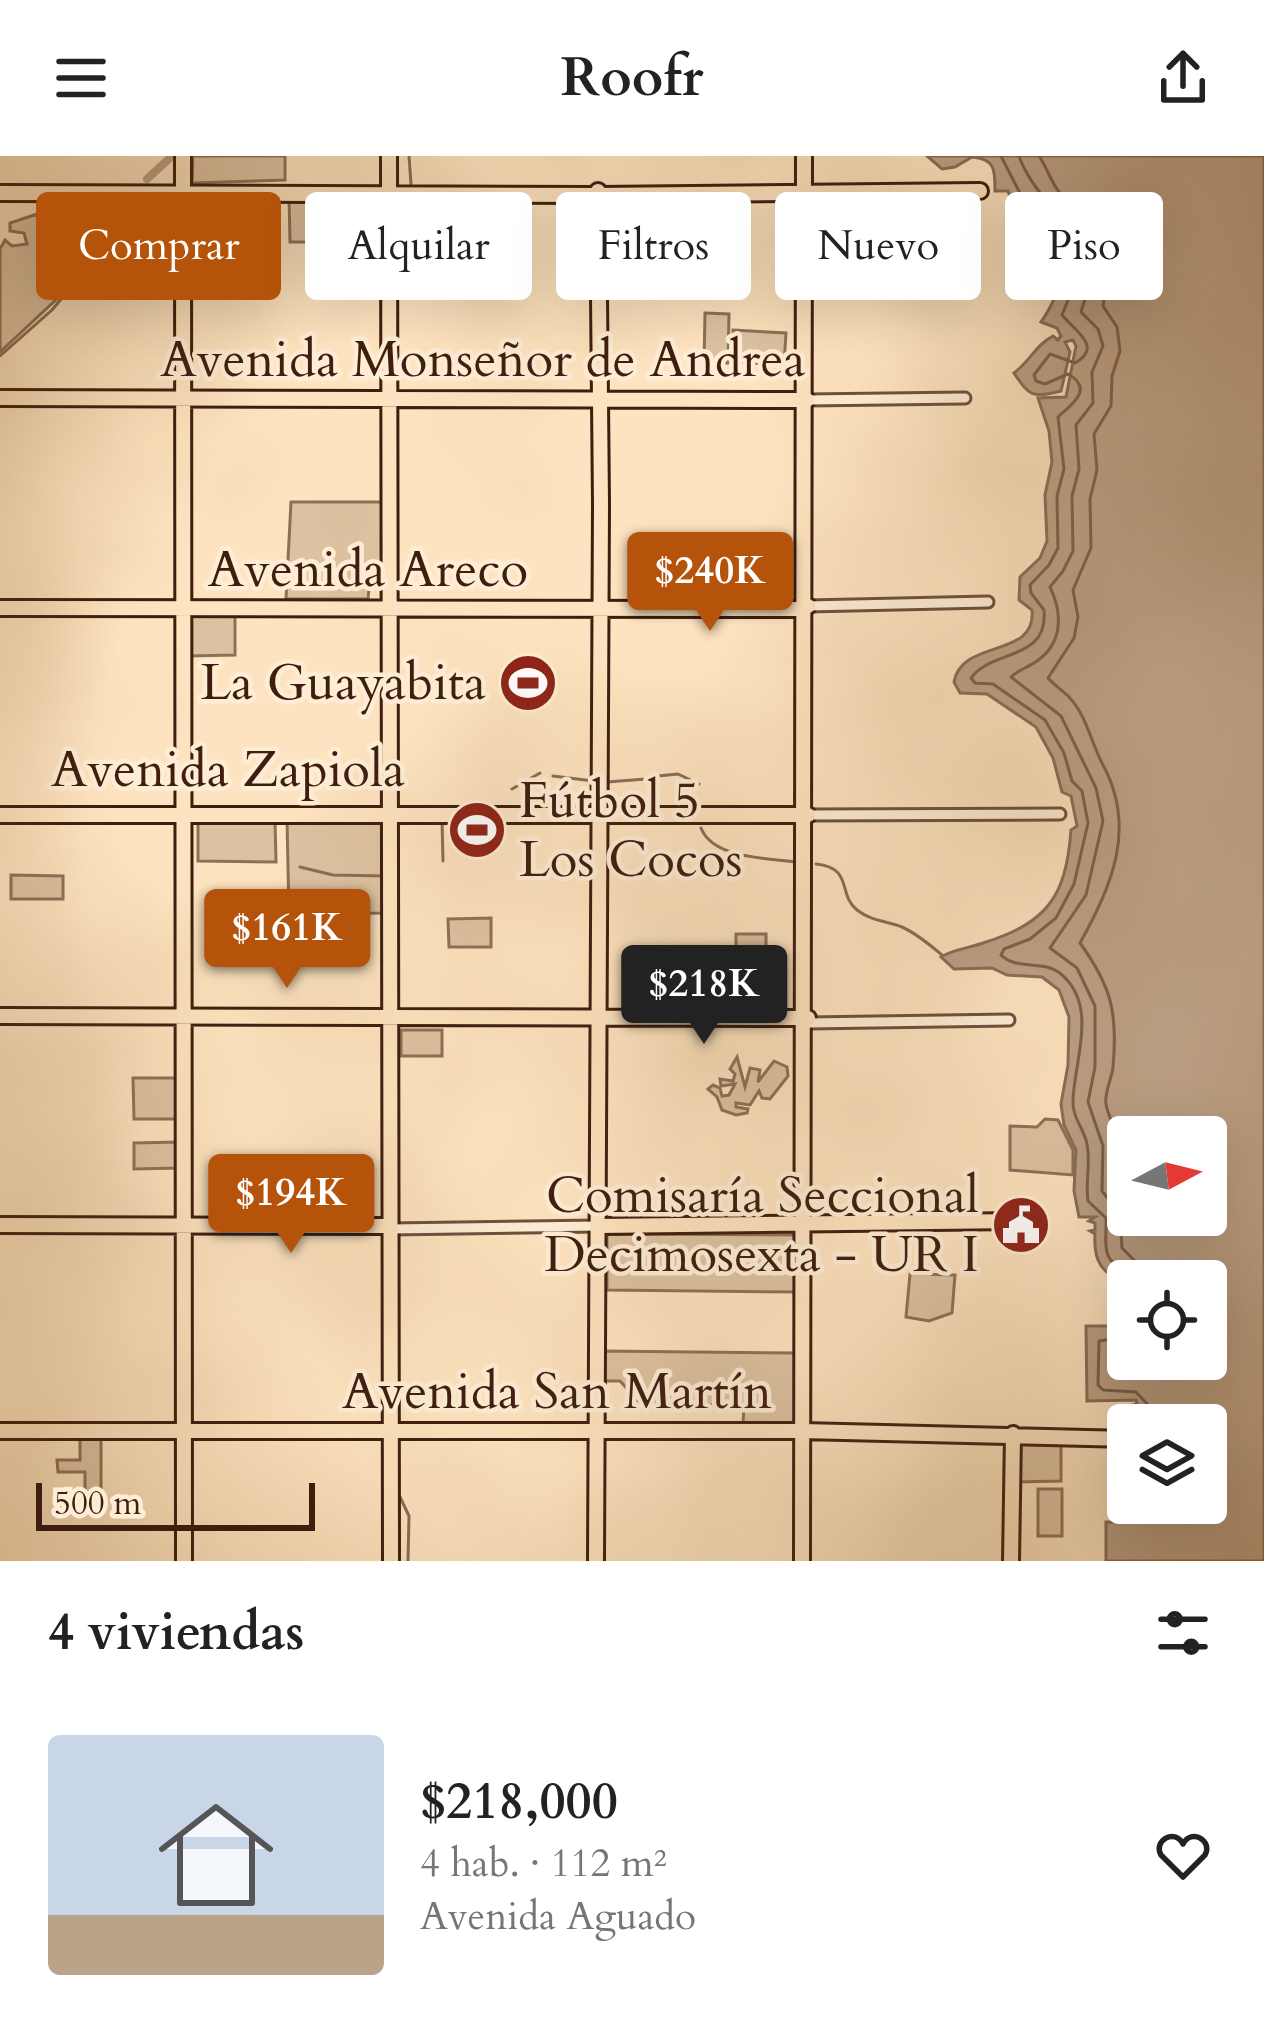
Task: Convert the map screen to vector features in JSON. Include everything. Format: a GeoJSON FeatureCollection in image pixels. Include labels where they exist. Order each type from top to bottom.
{"type":"FeatureCollection","features":[{"type":"Feature","properties":{"kind":"main road"},"geometry":{"type":"LineString","coordinates":[[183,156],[184,1561]]}},
{"type":"Feature","properties":{"kind":"main road"},"geometry":{"type":"LineString","coordinates":[[391,1561],[392,156]]}},
{"type":"Feature","properties":{"kind":"main road"},"geometry":{"type":"LineString","coordinates":[[805,156],[805,1561]]}},
{"type":"Feature","properties":{"kind":"main road"},"geometry":{"type":"LineString","coordinates":[[0,189],[980,190]]}},
{"type":"Feature","properties":{"kind":"main road"},"geometry":{"type":"LineString","coordinates":[[598,191],[598,1561]]}},
{"type":"Feature","properties":{"kind":"main road","name":"Avenida Monseñor de Andrea"},"geometry":{"type":"LineString","coordinates":[[0,398],[806,400]]}},
{"type":"Feature","properties":{"kind":"main road","name":"Avenida Areco"},"geometry":{"type":"LineString","coordinates":[[0,606],[804,606]]}},
{"type":"Feature","properties":{"kind":"main road","name":"Avenida Zapiola"},"geometry":{"type":"LineString","coordinates":[[0,811],[805,812]]}},
{"type":"Feature","properties":{"kind":"main road"},"geometry":{"type":"LineString","coordinates":[[0,1018],[805,1020]]}},
{"type":"Feature","properties":{"kind":"main road"},"geometry":{"type":"LineString","coordinates":[[599,1226],[1028,1221]]}},
{"type":"Feature","properties":{"kind":"main road"},"geometry":{"type":"LineString","coordinates":[[0,1227],[391,1229]]}},
{"type":"Feature","properties":{"kind":"main road","name":"Avenida San Martín"},"geometry":{"type":"LineString","coordinates":[[0,1434],[1107,1436]]}},
{"type":"Feature","properties":{"kind":"main road"},"geometry":{"type":"LineString","coordinates":[[1011,1561],[1013,1434]]}},
{"type":"Feature","properties":{"kind":"street","name":"Avenida Monseñor de Andrea"},"geometry":{"type":"LineString","coordinates":[[806,400],[965,398]]}},
{"type":"Feature","properties":{"kind":"street","name":"Avenida Areco"},"geometry":{"type":"LineString","coordinates":[[804,606],[988,602]]}},
{"type":"Feature","properties":{"kind":"street","name":"Avenida Zapiola"},"geometry":{"type":"LineString","coordinates":[[805,812],[1060,814]]}},
{"type":"Feature","properties":{"kind":"street"},"geometry":{"type":"LineString","coordinates":[[805,1020],[1009,1018]]}},
{"type":"Feature","properties":{"kind":"street"},"geometry":{"type":"LineString","coordinates":[[391,1229],[599,1226]]}},
{"type":"Feature","properties":{"kind":"shaded area"},"geometry":{"type":"Polygon","coordinates":[[[193,156],[285,156],[285,180],[192,183],[193,156]]]}},
{"type":"Feature","properties":{"kind":"shaded area"},"geometry":{"type":"Polygon","coordinates":[[[289,194],[305,194],[305,242],[290,242],[289,194]]]}},
{"type":"Feature","properties":{"kind":"shaded area"},"geometry":{"type":"Polygon","coordinates":[[[36,214],[36,300],[56,300],[0,352],[0,249],[5,240],[12,246],[27,244],[24,233],[10,231],[10,223],[36,214]]]}},
{"type":"Feature","properties":{"kind":"shaded area"},"geometry":{"type":"Polygon","coordinates":[[[705,313],[729,314],[728,363],[704,363],[705,313]]]}},
{"type":"Feature","properties":{"kind":"shaded area"},"geometry":{"type":"Polygon","coordinates":[[[733,330],[786,333],[784,365],[732,362],[733,330]]]}},
{"type":"Feature","properties":{"kind":"shaded area"},"geometry":{"type":"Polygon","coordinates":[[[291,502],[387,502],[387,588],[369,588],[368,599],[286,599],[291,502]]]}},
{"type":"Feature","properties":{"kind":"shaded area"},"geometry":{"type":"Polygon","coordinates":[[[186,611],[235,611],[235,655],[187,656],[186,611]]]}},
{"type":"Feature","properties":{"kind":"shaded area","name":"La Guayabita"},"geometry":{"type":"Polygon","coordinates":[[[512,663],[544,664],[544,703],[512,703],[512,663]]]}},
{"type":"Feature","properties":{"kind":"shaded area"},"geometry":{"type":"Polygon","coordinates":[[[275,819],[276,862],[198,861],[198,820],[275,819]]]}},
{"type":"Feature","properties":{"kind":"shaded area"},"geometry":{"type":"Polygon","coordinates":[[[382,819],[383,913],[289,914],[287,820],[382,819]]]}},
{"type":"Feature","properties":{"kind":"shaded area"},"geometry":{"type":"Polygon","coordinates":[[[11,875],[63,876],[63,899],[11,899],[11,875]]]}},
{"type":"Feature","properties":{"kind":"shaded area"},"geometry":{"type":"Polygon","coordinates":[[[491,918],[491,947],[449,947],[448,919],[491,918]]]}},
{"type":"Feature","properties":{"kind":"shaded area"},"geometry":{"type":"Polygon","coordinates":[[[736,934],[766,934],[766,971],[736,971],[736,934]]]}},
{"type":"Feature","properties":{"kind":"shaded area"},"geometry":{"type":"Polygon","coordinates":[[[401,1030],[442,1030],[442,1056],[401,1056],[401,1030]]]}},
{"type":"Feature","properties":{"kind":"shaded area"},"geometry":{"type":"Polygon","coordinates":[[[737,1057],[745,1087],[750,1068],[760,1070],[758,1082],[774,1061],[787,1067],[788,1076],[770,1099],[762,1098],[759,1091],[750,1105],[736,1103],[748,1109],[736,1115],[722,1110],[708,1089],[713,1085],[722,1096],[729,1095],[735,1084],[721,1086],[720,1079],[733,1081],[735,1074],[730,1069],[737,1057]]]}},
{"type":"Feature","properties":{"kind":"shaded area"},"geometry":{"type":"Polygon","coordinates":[[[133,1078],[176,1078],[177,1119],[134,1119],[133,1078]]]}},
{"type":"Feature","properties":{"kind":"shaded area"},"geometry":{"type":"Polygon","coordinates":[[[1045,1119],[1058,1120],[1073,1150],[1073,1175],[1010,1170],[1010,1126],[1037,1127],[1045,1119]]]}},
{"type":"Feature","properties":{"kind":"shaded area"},"geometry":{"type":"Polygon","coordinates":[[[179,1142],[179,1168],[134,1169],[134,1143],[179,1142]]]}},
{"type":"Feature","properties":{"kind":"shaded area"},"geometry":{"type":"Polygon","coordinates":[[[607,1234],[797,1235],[797,1292],[607,1290],[607,1234]]]}},
{"type":"Feature","properties":{"kind":"shaded area"},"geometry":{"type":"Polygon","coordinates":[[[910,1274],[955,1275],[952,1313],[929,1321],[906,1317],[910,1274]]]}},
{"type":"Feature","properties":{"kind":"shaded area"},"geometry":{"type":"Polygon","coordinates":[[[603,1351],[796,1353],[798,1425],[743,1425],[744,1405],[641,1404],[620,1381],[604,1381],[603,1351]]]}},
{"type":"Feature","properties":{"kind":"shaded area"},"geometry":{"type":"Polygon","coordinates":[[[101,1438],[101,1496],[85,1496],[85,1472],[58,1472],[57,1460],[80,1460],[80,1439],[101,1438]]]}},
{"type":"Feature","properties":{"kind":"shaded area"},"geometry":{"type":"Polygon","coordinates":[[[1016,1438],[1061,1439],[1061,1481],[1015,1482],[1016,1438]]]}},
{"type":"Feature","properties":{"kind":"shaded area"},"geometry":{"type":"Polygon","coordinates":[[[1038,1489],[1062,1489],[1062,1536],[1038,1536],[1038,1489]]]}},
{"type":"Feature","properties":{"kind":"water"},"geometry":{"type":"Polygon","coordinates":[[[927,156],[1264,156],[1264,1561],[1106,1561],[1106,1522],[1227,1524],[1227,1404],[1087,1401],[1086,1326],[1107,1326],[1107,1380],[1227,1380],[1227,1260],[1107,1260],[1107,1271],[1104,1269],[1095,1234],[1090,1231],[1095,1230],[1095,1223],[1089,1221],[1095,1217],[1079,1217],[1074,1191],[1076,1150],[1064,1125],[1061,1104],[1069,1017],[1059,990],[1042,977],[1007,975],[992,968],[954,969],[941,957],[1025,925],[1050,903],[1064,873],[1071,830],[1077,826],[1071,796],[1062,792],[1053,758],[1036,727],[987,694],[960,693],[954,682],[970,659],[1012,643],[1030,625],[1032,610],[1019,600],[1020,577],[1040,558],[1047,541],[1045,495],[1052,462],[1049,431],[1038,398],[1066,397],[1076,346],[1073,340],[1065,342],[1070,352],[1061,391],[1037,395],[1014,373],[1047,339],[1061,336],[1057,328],[1041,322],[1053,300],[1163,300],[1163,192],[995,191],[990,163],[972,157],[942,169],[927,156]]]}},
{"type":"Feature","properties":{"kind":"waterway"},"geometry":{"type":"LineString","coordinates":[[147,179],[172,156]]}},
{"type":"Feature","properties":{"kind":"waterway"},"geometry":{"type":"LineString","coordinates":[[409,156],[411,184]]}},
{"type":"Feature","properties":{"kind":"waterway"},"geometry":{"type":"LineString","coordinates":[[0,356],[60,300]]}},
{"type":"Feature","properties":{"kind":"waterway"},"geometry":{"type":"LineString","coordinates":[[512,789],[540,773]]}},
{"type":"Feature","properties":{"kind":"waterway"},"geometry":{"type":"LineString","coordinates":[[658,776],[678,774],[699,784]]}},
{"type":"Feature","properties":{"kind":"waterway"},"geometry":{"type":"LineString","coordinates":[[553,776],[593,781]]}},
{"type":"Feature","properties":{"kind":"waterway"},"geometry":{"type":"LineString","coordinates":[[607,782],[646,779]]}},
{"type":"Feature","properties":{"kind":"waterway"},"geometry":{"type":"LineString","coordinates":[[442,820],[443,861]]}},
{"type":"Feature","properties":{"kind":"waterway"},"geometry":{"type":"LineString","coordinates":[[701,828],[707,838],[729,851],[796,862]]}},
{"type":"Feature","properties":{"kind":"waterway"},"geometry":{"type":"LineString","coordinates":[[816,864],[836,871],[857,910],[907,930],[942,955]]}},
{"type":"Feature","properties":{"kind":"waterway"},"geometry":{"type":"LineString","coordinates":[[300,867],[333,875],[386,876]]}},
{"type":"Feature","properties":{"kind":"waterway"},"geometry":{"type":"LineString","coordinates":[[400,1497],[409,1516],[408,1561]]}},
{"type":"Feature","properties":{"kind":"place","name":"La Guayabita"},"geometry":{"type":"Point","coordinates":[528,683]}},
{"type":"Feature","properties":{"kind":"place","name":"Fútbol 5 Los Cocos"},"geometry":{"type":"Point","coordinates":[477,830]}},
{"type":"Feature","properties":{"kind":"place","name":"Comisaría Seccional Decimosexta - UR I"},"geometry":{"type":"Point","coordinates":[1021,1225]}}]}
